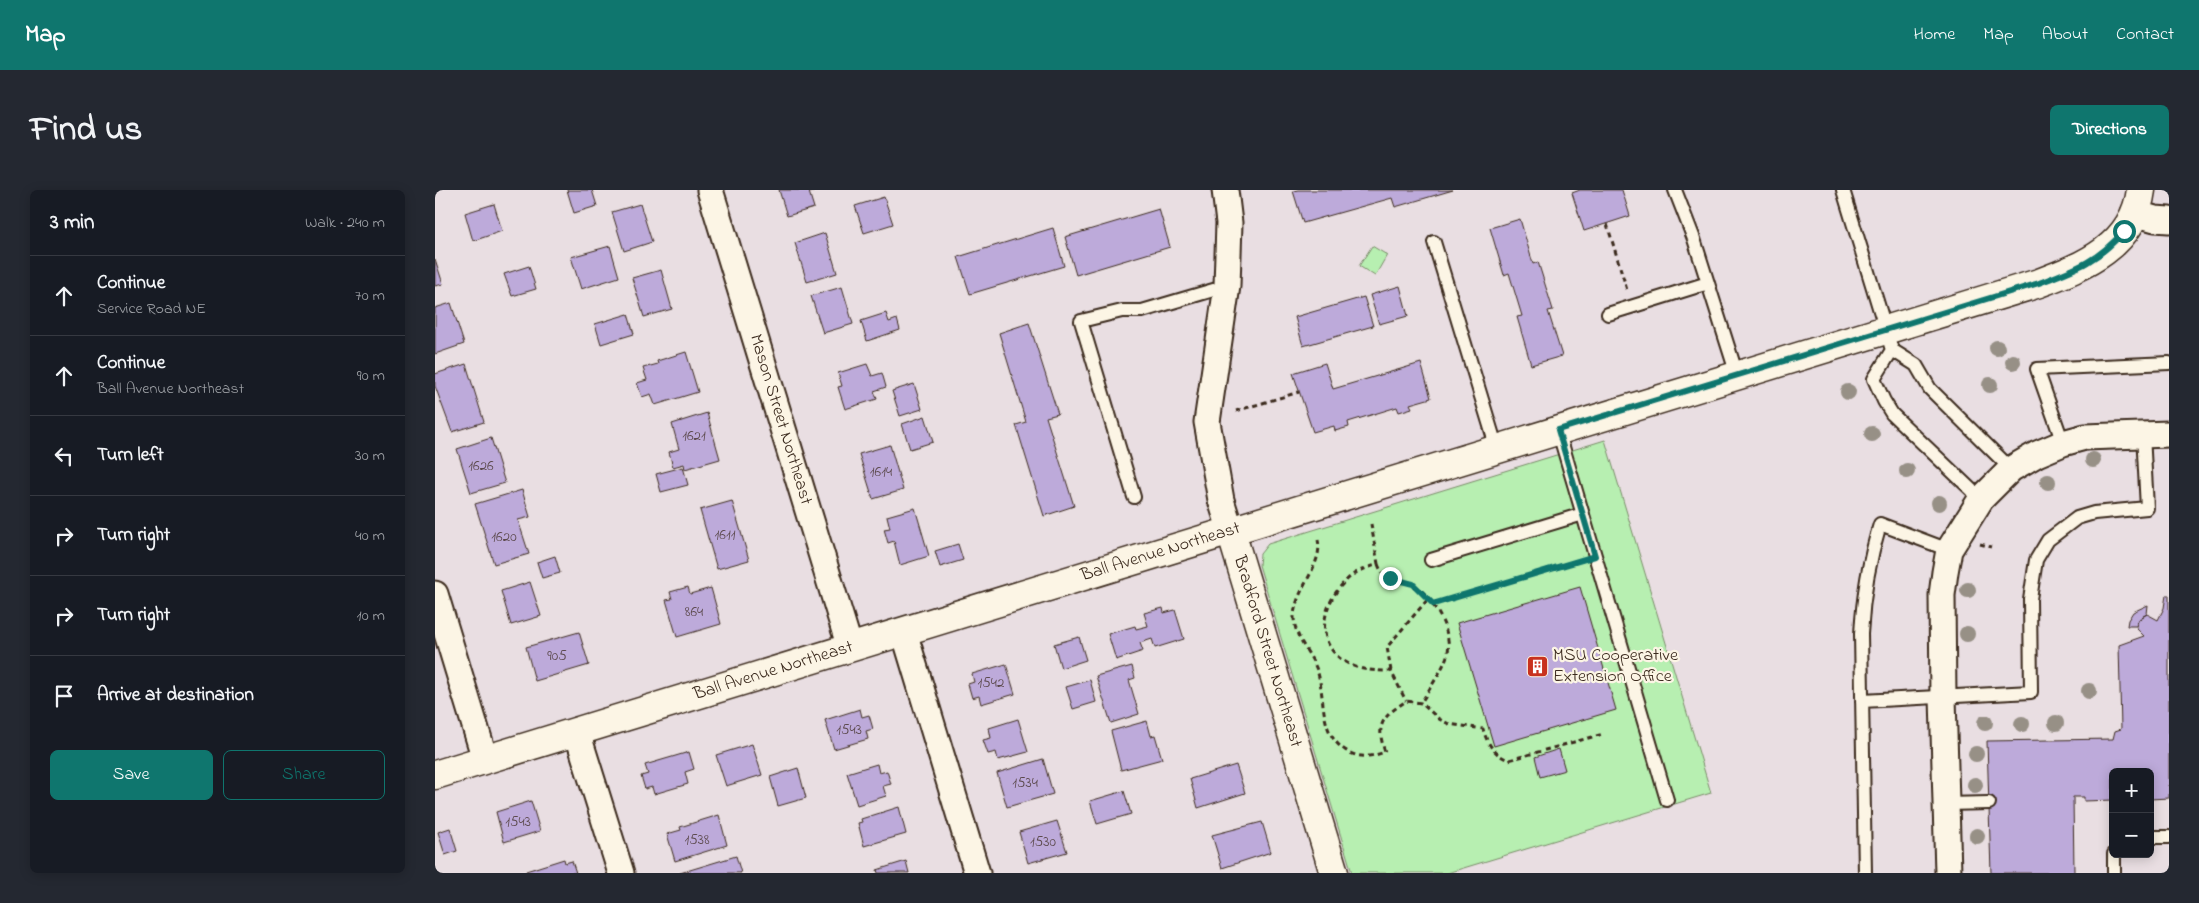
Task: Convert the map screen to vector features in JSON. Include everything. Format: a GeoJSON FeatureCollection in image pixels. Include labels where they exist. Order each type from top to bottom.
{"type":"FeatureCollection","features":[{"type":"Feature","properties":{"kind":"street","name":"Mason Street Northeast"},"geometry":{"type":"LineString","coordinates":[[709,190],[850,648]]}},
{"type":"Feature","properties":{"kind":"street","name":"Bradford Street Northeast"},"geometry":{"type":"LineString","coordinates":[[1225,190],[1229,223],[1227,286],[1207,422],[1221,500],[1334,873]]}},
{"type":"Feature","properties":{"kind":"street","name":"Ball Avenue Northeast"},"geometry":{"type":"LineString","coordinates":[[435,775],[1737,375],[1889,340],[2076,269],[2093,260],[2110,248],[2124,231],[2138,202]]}},
{"type":"Feature","properties":{"kind":"street"},"geometry":{"type":"LineString","coordinates":[[2138,202],[2155,219],[2169,220]]}},
{"type":"Feature","properties":{"kind":"street"},"geometry":{"type":"LineString","coordinates":[[1949,873],[1943,698],[1943,595],[1949,550],[1981,499],[2011,469],[2037,454],[2063,443],[2085,437],[2169,434]]}},
{"type":"Feature","properties":{"kind":"street"},"geometry":{"type":"LineString","coordinates":[[435,594],[485,759]]}},
{"type":"Feature","properties":{"kind":"street"},"geometry":{"type":"LineString","coordinates":[[904,632],[977,873]]}},
{"type":"Feature","properties":{"kind":"street"},"geometry":{"type":"LineString","coordinates":[[577,732],[621,873]]}},
{"type":"Feature","properties":{"kind":"lane"},"geometry":{"type":"LineString","coordinates":[[1675,190],[1694,238],[1737,375]]}},
{"type":"Feature","properties":{"kind":"lane"},"geometry":{"type":"LineString","coordinates":[[1843,190],[1889,340],[1916,365],[1930,389],[2011,469]]}},
{"type":"Feature","properties":{"kind":"lane"},"geometry":{"type":"LineString","coordinates":[[1434,242],[1497,449]]}},
{"type":"Feature","properties":{"kind":"lane"},"geometry":{"type":"LineString","coordinates":[[1608,314],[1708,283]]}},
{"type":"Feature","properties":{"kind":"lane"},"geometry":{"type":"LineString","coordinates":[[1133,497],[1081,321],[1122,311],[1142,311],[1227,286]]}},
{"type":"Feature","properties":{"kind":"lane"},"geometry":{"type":"LineString","coordinates":[[1889,340],[1874,378],[1883,401],[1892,414],[1981,499]]}},
{"type":"Feature","properties":{"kind":"lane"},"geometry":{"type":"LineString","coordinates":[[2063,443],[2037,369],[2169,363]]}},
{"type":"Feature","properties":{"kind":"lane"},"geometry":{"type":"LineString","coordinates":[[1558,430],[1667,800]]}},
{"type":"Feature","properties":{"kind":"lane"},"geometry":{"type":"LineString","coordinates":[[1862,702],[2031,692],[2030,599],[2036,560],[2048,540],[2077,518],[2094,513],[2147,508],[2143,434]]}},
{"type":"Feature","properties":{"kind":"lane"},"geometry":{"type":"LineString","coordinates":[[1431,560],[1583,514]]}},
{"type":"Feature","properties":{"kind":"lane"},"geometry":{"type":"LineString","coordinates":[[1865,873],[1862,606],[1873,547],[1880,524],[1949,550]]}},
{"type":"Feature","properties":{"kind":"lane"},"geometry":{"type":"LineString","coordinates":[[1946,804],[1989,803]]}},
{"type":"Feature","properties":{"kind":"lane"},"geometry":{"type":"LineString","coordinates":[[2154,837],[2169,837]]}},
{"type":"Feature","properties":{"kind":"lane"},"geometry":{"type":"LineString","coordinates":[[2114,858],[2114,873]]}},
{"type":"Feature","properties":{"kind":"path"},"geometry":{"type":"LineString","coordinates":[[1607,224],[1632,306]]}},
{"type":"Feature","properties":{"kind":"path"},"geometry":{"type":"LineString","coordinates":[[1236,411],[1299,392]]}},
{"type":"Feature","properties":{"kind":"path"},"geometry":{"type":"LineString","coordinates":[[1371,524],[1377,564],[1381,573],[1413,584],[1433,604],[1446,633],[1448,652],[1421,703]]}},
{"type":"Feature","properties":{"kind":"path"},"geometry":{"type":"LineString","coordinates":[[1319,540],[1319,554],[1298,596],[1294,618],[1299,638],[1317,670],[1329,730],[1334,740],[1352,755],[1363,757],[1385,752],[1380,737],[1382,723],[1385,717],[1406,701],[1421,703],[1439,719],[1449,724],[1483,728],[1491,748],[1501,757],[1509,760],[1603,734]]}},
{"type":"Feature","properties":{"kind":"path"},"geometry":{"type":"LineString","coordinates":[[1433,604],[1595,556]]}},
{"type":"Feature","properties":{"kind":"path"},"geometry":{"type":"LineString","coordinates":[[1377,564],[1358,571],[1340,586],[1328,605],[1323,626],[1327,640],[1333,650],[1349,664],[1369,671],[1391,671]]}},
{"type":"Feature","properties":{"kind":"path"},"geometry":{"type":"LineString","coordinates":[[1406,701],[1391,671],[1387,647],[1428,599]]}},
{"type":"Feature","properties":{"kind":"green space"},"geometry":{"type":"Polygon","coordinates":[[[1372,246],[1387,255],[1375,276],[1359,266],[1372,246]]]}},
{"type":"Feature","properties":{"kind":"green space"},"geometry":{"type":"Polygon","coordinates":[[[1605,440],[1711,793],[1447,873],[1352,873],[1259,565],[1260,554],[1268,544],[1605,440]]]}},
{"type":"Feature","properties":{"kind":"building"},"geometry":{"type":"Polygon","coordinates":[[[567,190],[592,190],[597,206],[574,213],[567,190]]]}},
{"type":"Feature","properties":{"kind":"building"},"geometry":{"type":"Polygon","coordinates":[[[779,190],[817,190],[809,192],[814,208],[787,216],[779,190]]]}},
{"type":"Feature","properties":{"kind":"building"},"geometry":{"type":"Polygon","coordinates":[[[1453,190],[1395,207],[1392,198],[1303,223],[1293,191],[1453,190]]]}},
{"type":"Feature","properties":{"kind":"building"},"geometry":{"type":"Polygon","coordinates":[[[1580,190],[1622,190],[1630,216],[1584,231],[1572,193],[1580,190]]]}},
{"type":"Feature","properties":{"kind":"building"},"geometry":{"type":"Polygon","coordinates":[[[884,197],[893,224],[864,233],[855,206],[884,197]]]}},
{"type":"Feature","properties":{"kind":"building"},"geometry":{"type":"Polygon","coordinates":[[[494,204],[502,231],[473,241],[465,213],[494,204]]]}},
{"type":"Feature","properties":{"kind":"building"},"geometry":{"type":"Polygon","coordinates":[[[640,204],[652,242],[624,251],[612,212],[640,204]]]}},
{"type":"Feature","properties":{"kind":"building"},"geometry":{"type":"Polygon","coordinates":[[[1159,209],[1170,247],[1076,275],[1065,237],[1159,209]]]}},
{"type":"Feature","properties":{"kind":"building"},"geometry":{"type":"Polygon","coordinates":[[[1520,219],[1533,264],[1538,262],[1553,310],[1548,311],[1562,356],[1531,365],[1517,317],[1522,316],[1509,273],[1504,275],[1490,228],[1520,219]]]}},
{"type":"Feature","properties":{"kind":"building"},"geometry":{"type":"Polygon","coordinates":[[[1053,228],[1064,266],[970,294],[958,257],[1053,228]]]}},
{"type":"Feature","properties":{"kind":"building"},"geometry":{"type":"Polygon","coordinates":[[[825,233],[837,273],[807,282],[795,243],[825,233]]]}},
{"type":"Feature","properties":{"kind":"building"},"geometry":{"type":"Polygon","coordinates":[[[610,246],[619,277],[581,289],[571,257],[610,246]]]}},
{"type":"Feature","properties":{"kind":"building"},"geometry":{"type":"Polygon","coordinates":[[[435,259],[443,284],[435,286],[435,259]]]}},
{"type":"Feature","properties":{"kind":"building"},"geometry":{"type":"Polygon","coordinates":[[[529,266],[536,289],[512,296],[504,274],[529,266]]]}},
{"type":"Feature","properties":{"kind":"building"},"geometry":{"type":"Polygon","coordinates":[[[661,270],[672,309],[644,317],[632,278],[661,270]]]}},
{"type":"Feature","properties":{"kind":"building"},"geometry":{"type":"Polygon","coordinates":[[[1400,286],[1408,316],[1379,324],[1370,295],[1400,286]]]}},
{"type":"Feature","properties":{"kind":"building"},"geometry":{"type":"Polygon","coordinates":[[[842,287],[853,324],[823,333],[811,296],[842,287]]]}},
{"type":"Feature","properties":{"kind":"building"},"geometry":{"type":"Polygon","coordinates":[[[1364,297],[1373,326],[1303,346],[1295,317],[1364,297]]]}},
{"type":"Feature","properties":{"kind":"building"},"geometry":{"type":"Polygon","coordinates":[[[451,303],[464,344],[435,354],[435,308],[451,303]]]}},
{"type":"Feature","properties":{"kind":"building"},"geometry":{"type":"Polygon","coordinates":[[[886,313],[889,322],[897,319],[900,330],[867,341],[861,321],[886,313]]]}},
{"type":"Feature","properties":{"kind":"building"},"geometry":{"type":"Polygon","coordinates":[[[628,314],[634,334],[601,344],[595,324],[628,314]]]}},
{"type":"Feature","properties":{"kind":"building"},"geometry":{"type":"Polygon","coordinates":[[[1029,323],[1058,414],[1046,417],[1074,506],[1044,516],[1016,425],[1026,422],[999,333],[1029,323]]]}},
{"type":"Feature","properties":{"kind":"building"},"geometry":{"type":"Polygon","coordinates":[[[686,352],[698,392],[655,405],[651,394],[642,397],[637,383],[647,380],[643,368],[658,364],[657,361],[686,352]]]}},
{"type":"Feature","properties":{"kind":"building"},"geometry":{"type":"Polygon","coordinates":[[[1325,363],[1333,389],[1421,363],[1431,398],[1410,404],[1412,408],[1399,412],[1397,407],[1348,422],[1349,427],[1335,431],[1334,426],[1313,432],[1293,373],[1325,363]]]}},
{"type":"Feature","properties":{"kind":"building"},"geometry":{"type":"Polygon","coordinates":[[[466,364],[484,422],[452,432],[435,386],[435,374],[466,364]]]}},
{"type":"Feature","properties":{"kind":"building"},"geometry":{"type":"Polygon","coordinates":[[[867,364],[872,376],[882,373],[886,387],[874,391],[877,399],[845,409],[838,387],[842,386],[838,373],[867,364]]]}},
{"type":"Feature","properties":{"kind":"building"},"geometry":{"type":"Polygon","coordinates":[[[914,384],[922,409],[900,416],[892,391],[914,384]]]}},
{"type":"Feature","properties":{"kind":"building"},"geometry":{"type":"Polygon","coordinates":[[[707,413],[720,459],[685,469],[684,464],[673,467],[669,452],[679,449],[672,424],[707,413]]]}},
{"type":"Feature","properties":{"kind":"building"},"geometry":{"type":"Polygon","coordinates":[[[925,416],[933,442],[910,449],[902,424],[925,416]]]}},
{"type":"Feature","properties":{"kind":"building"},"geometry":{"type":"Polygon","coordinates":[[[491,438],[505,483],[471,493],[457,449],[491,438]]]}},
{"type":"Feature","properties":{"kind":"building"},"geometry":{"type":"Polygon","coordinates":[[[890,445],[903,490],[873,499],[859,454],[890,445]]]}},
{"type":"Feature","properties":{"kind":"building"},"geometry":{"type":"Polygon","coordinates":[[[683,467],[688,485],[661,492],[656,474],[683,467]]]}},
{"type":"Feature","properties":{"kind":"building"},"geometry":{"type":"Polygon","coordinates":[[[522,490],[530,517],[518,520],[529,554],[494,564],[475,504],[522,490]]]}},
{"type":"Feature","properties":{"kind":"building"},"geometry":{"type":"Polygon","coordinates":[[[732,501],[749,560],[717,569],[700,510],[732,501]]]}},
{"type":"Feature","properties":{"kind":"building"},"geometry":{"type":"Polygon","coordinates":[[[915,508],[929,556],[900,565],[894,541],[888,543],[884,529],[890,528],[887,516],[915,508]]]}},
{"type":"Feature","properties":{"kind":"building"},"geometry":{"type":"Polygon","coordinates":[[[958,544],[963,560],[940,567],[935,551],[958,544]]]}},
{"type":"Feature","properties":{"kind":"building"},"geometry":{"type":"Polygon","coordinates":[[[555,556],[560,573],[542,578],[537,562],[555,556]]]}},
{"type":"Feature","properties":{"kind":"building"},"geometry":{"type":"Polygon","coordinates":[[[530,582],[541,616],[511,625],[501,591],[530,582]]]}},
{"type":"Feature","properties":{"kind":"building"},"geometry":{"type":"Polygon","coordinates":[[[688,587],[690,594],[711,588],[721,624],[677,637],[666,600],[672,599],[670,592],[688,587]]]}},
{"type":"Feature","properties":{"kind":"building","name":"MSU Cooperative Extension Office"},"geometry":{"type":"Polygon","coordinates":[[[1580,587],[1616,710],[1494,746],[1457,623],[1580,587]]]}},
{"type":"Feature","properties":{"kind":"building"},"geometry":{"type":"Polygon","coordinates":[[[2166,595],[2169,595],[2169,798],[2154,799],[2154,768],[2109,768],[2109,800],[2084,801],[2084,797],[2073,797],[2074,873],[1991,873],[1987,741],[2113,739],[2115,731],[2121,729],[2119,645],[2144,636],[2137,629],[2137,622],[2147,614],[2158,620],[2164,608],[2166,595]]]}},
{"type":"Feature","properties":{"kind":"building"},"geometry":{"type":"Polygon","coordinates":[[[2148,605],[2147,614],[2139,619],[2136,626],[2127,626],[2133,612],[2148,605]]]}},
{"type":"Feature","properties":{"kind":"building"},"geometry":{"type":"Polygon","coordinates":[[[1163,608],[1164,613],[1175,610],[1184,639],[1155,648],[1152,639],[1140,643],[1143,651],[1116,660],[1108,634],[1135,626],[1136,629],[1148,626],[1144,613],[1163,608]]]}},
{"type":"Feature","properties":{"kind":"building"},"geometry":{"type":"Polygon","coordinates":[[[579,632],[589,665],[535,681],[526,647],[579,632]]]}},
{"type":"Feature","properties":{"kind":"building"},"geometry":{"type":"Polygon","coordinates":[[[1079,637],[1086,660],[1061,668],[1054,644],[1079,637]]]}},
{"type":"Feature","properties":{"kind":"building"},"geometry":{"type":"Polygon","coordinates":[[[1006,664],[1015,694],[981,704],[979,696],[972,698],[968,684],[974,682],[972,674],[1006,664]]]}},
{"type":"Feature","properties":{"kind":"building"},"geometry":{"type":"Polygon","coordinates":[[[1132,666],[1135,678],[1129,680],[1139,714],[1111,723],[1096,676],[1132,666]]]}},
{"type":"Feature","properties":{"kind":"building"},"geometry":{"type":"Polygon","coordinates":[[[1090,680],[1096,702],[1073,709],[1066,687],[1090,680]]]}},
{"type":"Feature","properties":{"kind":"building"},"geometry":{"type":"Polygon","coordinates":[[[860,709],[862,717],[869,715],[873,729],[866,731],[868,739],[834,749],[825,720],[860,709]]]}},
{"type":"Feature","properties":{"kind":"building"},"geometry":{"type":"Polygon","coordinates":[[[1018,719],[1028,752],[998,760],[996,752],[988,754],[983,740],[991,738],[989,728],[1018,719]]]}},
{"type":"Feature","properties":{"kind":"building"},"geometry":{"type":"Polygon","coordinates":[[[1147,721],[1151,736],[1155,735],[1162,759],[1121,770],[1111,731],[1147,721]]]}},
{"type":"Feature","properties":{"kind":"building"},"geometry":{"type":"Polygon","coordinates":[[[752,744],[762,775],[726,786],[716,755],[752,744]]]}},
{"type":"Feature","properties":{"kind":"building"},"geometry":{"type":"Polygon","coordinates":[[[1559,749],[1565,770],[1540,777],[1535,757],[1559,749]]]}},
{"type":"Feature","properties":{"kind":"building"},"geometry":{"type":"Polygon","coordinates":[[[689,752],[694,769],[685,772],[688,784],[654,794],[652,787],[645,789],[641,776],[648,774],[645,765],[689,752]]]}},
{"type":"Feature","properties":{"kind":"building"},"geometry":{"type":"Polygon","coordinates":[[[1043,759],[1053,794],[1007,807],[997,773],[1043,759]]]}},
{"type":"Feature","properties":{"kind":"building"},"geometry":{"type":"Polygon","coordinates":[[[877,764],[879,773],[887,771],[891,784],[883,786],[886,796],[857,805],[847,773],[877,764]]]}},
{"type":"Feature","properties":{"kind":"building"},"geometry":{"type":"Polygon","coordinates":[[[1236,765],[1245,793],[1198,808],[1190,779],[1236,765]]]}},
{"type":"Feature","properties":{"kind":"building"},"geometry":{"type":"Polygon","coordinates":[[[798,768],[806,798],[778,806],[770,777],[798,768]]]}},
{"type":"Feature","properties":{"kind":"building"},"geometry":{"type":"Polygon","coordinates":[[[1124,791],[1131,814],[1097,824],[1090,801],[1124,791]]]}},
{"type":"Feature","properties":{"kind":"building"},"geometry":{"type":"Polygon","coordinates":[[[531,801],[540,831],[504,842],[496,812],[531,801]]]}},
{"type":"Feature","properties":{"kind":"building"},"geometry":{"type":"Polygon","coordinates":[[[899,807],[906,834],[864,846],[858,823],[862,822],[861,819],[899,807]]]}},
{"type":"Feature","properties":{"kind":"building"},"geometry":{"type":"Polygon","coordinates":[[[719,815],[727,845],[675,861],[667,834],[681,830],[680,827],[719,815]]]}},
{"type":"Feature","properties":{"kind":"building"},"geometry":{"type":"Polygon","coordinates":[[[1057,821],[1067,852],[1028,863],[1019,832],[1057,821]]]}},
{"type":"Feature","properties":{"kind":"building"},"geometry":{"type":"Polygon","coordinates":[[[1262,822],[1271,852],[1222,868],[1212,835],[1262,822]]]}},
{"type":"Feature","properties":{"kind":"building"},"geometry":{"type":"Polygon","coordinates":[[[450,828],[457,851],[445,855],[438,832],[450,828]]]}},
{"type":"Feature","properties":{"kind":"building"},"geometry":{"type":"Polygon","coordinates":[[[736,856],[741,873],[680,873],[736,856]]]}},
{"type":"Feature","properties":{"kind":"building"},"geometry":{"type":"Polygon","coordinates":[[[564,859],[565,863],[572,861],[576,873],[526,873],[526,871],[564,859]]]}},
{"type":"Feature","properties":{"kind":"building"},"geometry":{"type":"Polygon","coordinates":[[[906,861],[909,873],[878,873],[877,870],[906,861]]]}},
{"type":"Feature","properties":{"kind":"place","name":"MSU Cooperative Extension Office"},"geometry":{"type":"Point","coordinates":[1537,666]}},
{"type":"Feature","properties":{"kind":"route"},"geometry":{"type":"LineString","coordinates":[[1390,578],[1413,584],[1433,604],[1595,556],[1558,430],[2039,283],[2076,269],[2093,260],[2110,248],[2124,231]]}}]}
